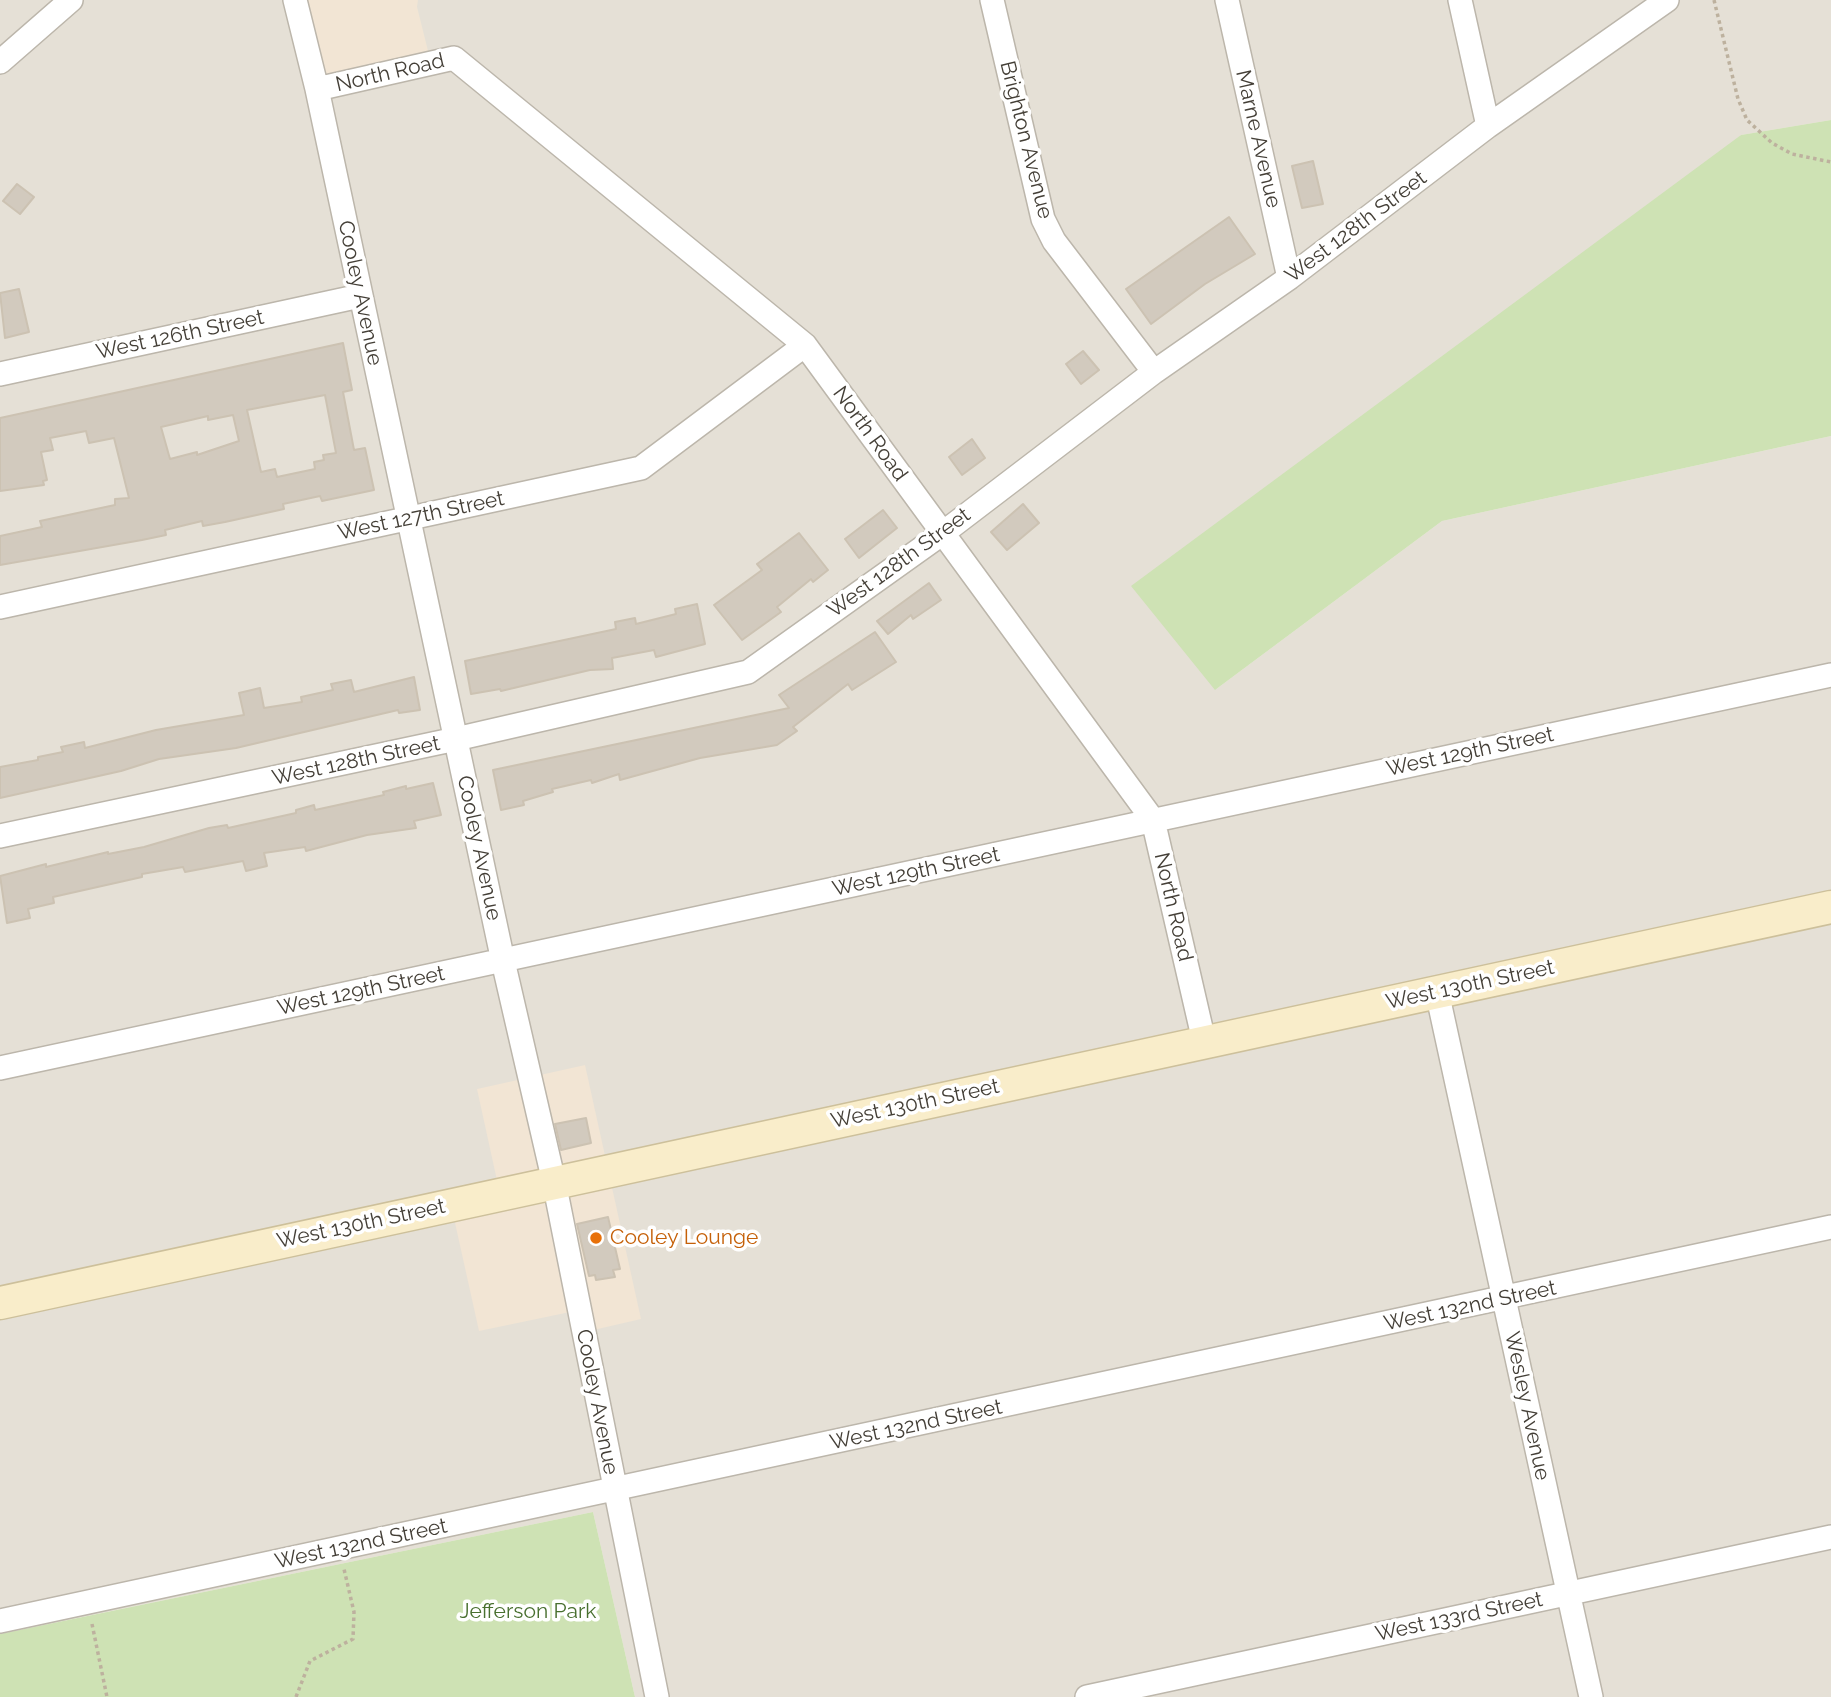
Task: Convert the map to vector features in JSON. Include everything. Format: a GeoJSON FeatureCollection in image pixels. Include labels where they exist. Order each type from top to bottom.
{"type":"FeatureCollection","features":[{"type":"Feature","properties":{"kind":"main road","name":"West 130th Street"},"geometry":{"type":"LineString","coordinates":[[0,1303],[1831,907]]}},
{"type":"Feature","properties":{"kind":"street"},"geometry":{"type":"LineString","coordinates":[[0,62],[71,0]]}},
{"type":"Feature","properties":{"kind":"street","name":"Cooley Avenue"},"geometry":{"type":"LineString","coordinates":[[295,0],[317,89],[410,518],[503,961],[554,1182],[657,1697]]}},
{"type":"Feature","properties":{"kind":"street","name":"Brighton Avenue"},"geometry":{"type":"LineString","coordinates":[[992,0],[1043,219],[1054,241],[1154,372]]}},
{"type":"Feature","properties":{"kind":"street","name":"Marne Avenue"},"geometry":{"type":"LineString","coordinates":[[1227,0],[1289,278]]}},
{"type":"Feature","properties":{"kind":"street"},"geometry":{"type":"LineString","coordinates":[[1460,0],[1488,126]]}},
{"type":"Feature","properties":{"kind":"street","name":"West 128th Street"},"geometry":{"type":"LineString","coordinates":[[0,836],[456,739],[748,672],[943,533],[1154,372],[1289,278],[1488,126],[1667,0]]}},
{"type":"Feature","properties":{"kind":"street","name":"North Road"},"geometry":{"type":"LineString","coordinates":[[317,89],[454,58],[805,345],[1153,820],[1204,1041]]}},
{"type":"Feature","properties":{"kind":"street","name":"West 126th Street"},"geometry":{"type":"LineString","coordinates":[[0,373],[360,296]]}},
{"type":"Feature","properties":{"kind":"street","name":"West 127th Street"},"geometry":{"type":"LineString","coordinates":[[0,607],[641,468],[805,345]]}},
{"type":"Feature","properties":{"kind":"street","name":"West 129th Street"},"geometry":{"type":"LineString","coordinates":[[0,1068],[1831,674]]}},
{"type":"Feature","properties":{"kind":"street","name":"Wesley Avenue"},"geometry":{"type":"LineString","coordinates":[[1437,992],[1591,1697]]}},
{"type":"Feature","properties":{"kind":"street","name":"West 132nd Street"},"geometry":{"type":"LineString","coordinates":[[0,1621],[1831,1227]]}},
{"type":"Feature","properties":{"kind":"street","name":"West 133rd Street"},"geometry":{"type":"LineString","coordinates":[[1087,1697],[1831,1537]]}},
{"type":"Feature","properties":{"kind":"path"},"geometry":{"type":"LineString","coordinates":[[1714,0],[1738,99],[1747,120],[1772,143],[1792,153],[1831,162]]}},
{"type":"Feature","properties":{"kind":"path"},"geometry":{"type":"LineString","coordinates":[[296,1697],[310,1661],[353,1639],[354,1612],[345,1569]]}},
{"type":"Feature","properties":{"kind":"path"},"geometry":{"type":"LineString","coordinates":[[92,1624],[107,1697]]}},
{"type":"Feature","properties":{"kind":"shaded area"},"geometry":{"type":"Polygon","coordinates":[[[0,0],[1831,0],[1831,120],[1741,135],[1215,690],[1442,521],[1831,436],[1831,1697],[635,1697],[593,1512],[0,1634],[0,0]]]}},
{"type":"Feature","properties":{"kind":"shaded area"},"geometry":{"type":"Polygon","coordinates":[[[285,0],[418,0],[417,7],[428,51],[304,81],[285,0]]]}},
{"type":"Feature","properties":{"kind":"shaded area"},"geometry":{"type":"Polygon","coordinates":[[[585,1065],[641,1319],[576,1334],[570,1312],[479,1331],[449,1196],[498,1185],[477,1089],[585,1065]]]}},
{"type":"Feature","properties":{"kind":"green space"},"geometry":{"type":"Polygon","coordinates":[[[1831,120],[1831,436],[1442,521],[1215,690],[1131,586],[1741,135],[1831,120]]]}},
{"type":"Feature","properties":{"kind":"green space","name":"Jefferson Park"},"geometry":{"type":"Polygon","coordinates":[[[593,1512],[635,1697],[0,1697],[0,1634],[593,1512]]]}},
{"type":"Feature","properties":{"kind":"building"},"geometry":{"type":"Polygon","coordinates":[[[1313,161],[1323,204],[1302,208],[1292,166],[1313,161]]]}},
{"type":"Feature","properties":{"kind":"building"},"geometry":{"type":"Polygon","coordinates":[[[17,184],[34,197],[20,214],[3,201],[17,184]]]}},
{"type":"Feature","properties":{"kind":"building"},"geometry":{"type":"Polygon","coordinates":[[[1229,217],[1255,254],[1205,284],[1151,324],[1126,289],[1229,217]]]}},
{"type":"Feature","properties":{"kind":"building"},"geometry":{"type":"Polygon","coordinates":[[[19,289],[29,332],[5,338],[0,293],[19,289]]]}},
{"type":"Feature","properties":{"kind":"building"},"geometry":{"type":"Polygon","coordinates":[[[343,343],[352,390],[343,392],[354,450],[365,448],[374,490],[322,501],[320,496],[283,504],[284,509],[225,522],[203,526],[202,521],[165,530],[166,535],[0,565],[0,536],[42,527],[40,521],[115,505],[115,499],[129,498],[114,438],[89,443],[86,431],[50,438],[53,450],[41,452],[47,480],[43,481],[44,485],[0,491],[0,418],[343,343]],[[325,395],[247,410],[261,472],[275,469],[277,477],[315,469],[314,462],[324,460],[323,455],[336,453],[325,395]],[[233,415],[208,420],[208,416],[161,427],[170,459],[197,452],[197,455],[239,441],[233,415]]]}},
{"type":"Feature","properties":{"kind":"building"},"geometry":{"type":"Polygon","coordinates":[[[1083,351],[1099,370],[1081,384],[1066,364],[1083,351]]]}},
{"type":"Feature","properties":{"kind":"building"},"geometry":{"type":"Polygon","coordinates":[[[972,439],[985,458],[962,475],[949,457],[972,439]]]}},
{"type":"Feature","properties":{"kind":"building"},"geometry":{"type":"Polygon","coordinates":[[[1023,504],[1039,523],[1007,550],[991,532],[1023,504]]]}},
{"type":"Feature","properties":{"kind":"building"},"geometry":{"type":"Polygon","coordinates":[[[883,510],[897,528],[859,558],[845,539],[883,510]]]}},
{"type":"Feature","properties":{"kind":"building"},"geometry":{"type":"Polygon","coordinates":[[[799,533],[828,570],[813,582],[811,579],[777,607],[781,612],[742,640],[714,605],[762,570],[757,564],[799,533]]]}},
{"type":"Feature","properties":{"kind":"building"},"geometry":{"type":"Polygon","coordinates":[[[929,583],[941,600],[913,619],[911,615],[888,634],[877,621],[929,583]]]}},
{"type":"Feature","properties":{"kind":"building"},"geometry":{"type":"Polygon","coordinates":[[[697,604],[705,644],[656,657],[654,650],[612,658],[613,669],[590,670],[501,691],[471,694],[465,661],[616,629],[615,622],[635,618],[636,624],[676,614],[675,609],[697,604]]]}},
{"type":"Feature","properties":{"kind":"building"},"geometry":{"type":"Polygon","coordinates":[[[875,632],[896,662],[852,690],[848,684],[793,727],[797,731],[777,745],[700,758],[620,780],[619,774],[592,783],[591,780],[552,789],[553,792],[523,801],[524,805],[501,810],[493,770],[789,708],[779,695],[875,632]]]}},
{"type":"Feature","properties":{"kind":"building"},"geometry":{"type":"Polygon","coordinates":[[[414,677],[420,710],[399,713],[398,710],[236,748],[159,759],[121,771],[0,798],[0,767],[38,760],[38,757],[63,752],[61,747],[84,742],[85,748],[156,730],[244,715],[239,693],[260,688],[264,708],[302,702],[301,697],[333,690],[331,684],[351,680],[354,692],[414,677]]]}},
{"type":"Feature","properties":{"kind":"building"},"geometry":{"type":"Polygon","coordinates":[[[433,783],[441,815],[414,821],[416,828],[367,835],[306,851],[305,847],[264,853],[267,866],[246,871],[243,861],[185,872],[183,867],[142,874],[142,877],[53,897],[54,903],[28,909],[30,918],[7,923],[0,876],[46,864],[46,867],[108,852],[144,847],[209,828],[227,825],[228,828],[296,813],[296,810],[314,805],[315,810],[384,795],[383,792],[406,786],[406,789],[433,783]]]}},
{"type":"Feature","properties":{"kind":"building"},"geometry":{"type":"Polygon","coordinates":[[[586,1118],[591,1143],[561,1150],[555,1124],[586,1118]]]}},
{"type":"Feature","properties":{"kind":"building","name":"Cooley Lounge"},"geometry":{"type":"Polygon","coordinates":[[[608,1217],[620,1269],[613,1270],[615,1277],[596,1280],[595,1275],[589,1276],[577,1224],[608,1217]]]}},
{"type":"Feature","properties":{"kind":"place","name":"Cooley Lounge"},"geometry":{"type":"Point","coordinates":[596,1238]}}]}
